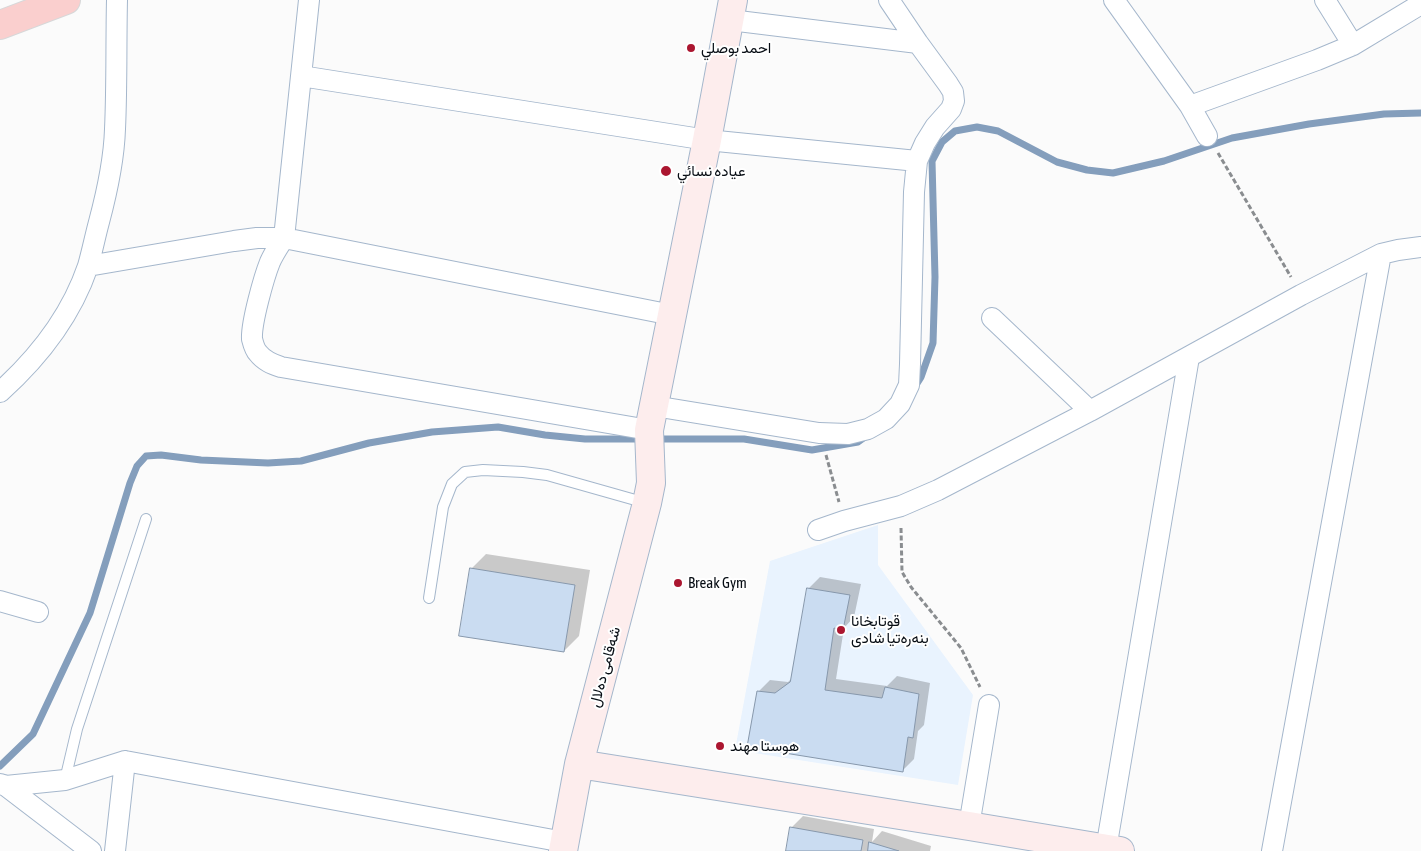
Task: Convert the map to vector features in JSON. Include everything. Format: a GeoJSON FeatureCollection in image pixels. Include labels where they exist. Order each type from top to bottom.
{"type":"FeatureCollection","features":[{"type":"Feature","properties":{"kind":"highway"},"geometry":{"type":"LineString","coordinates":[[0,25],[66,0]]}},
{"type":"Feature","properties":{"kind":"main road","name":"شەقامی دەلال"},"geometry":{"type":"LineString","coordinates":[[563,847],[579,764],[649,493],[651,418],[708,140],[732,10]]}},
{"type":"Feature","properties":{"kind":"main road"},"geometry":{"type":"LineString","coordinates":[[579,764],[969,826],[1067,847],[1113,850]]}},
{"type":"Feature","properties":{"kind":"street"},"geometry":{"type":"LineString","coordinates":[[0,392],[39,354],[59,326],[72,303],[88,266],[113,159],[117,0]]}},
{"type":"Feature","properties":{"kind":"street"},"geometry":{"type":"LineString","coordinates":[[309,0],[284,238],[277,248],[266,272],[253,325],[252,339],[257,353],[268,363],[281,367],[651,418],[848,434],[868,430],[886,419],[900,404],[909,385],[914,192],[918,161],[925,143],[935,127],[951,109],[954,101],[953,92],[948,84],[890,0]]}},
{"type":"Feature","properties":{"kind":"street"},"geometry":{"type":"LineString","coordinates":[[1114,0],[1190,106],[1207,136]]}},
{"type":"Feature","properties":{"kind":"street"},"geometry":{"type":"LineString","coordinates":[[1326,0],[1353,45]]}},
{"type":"Feature","properties":{"kind":"street"},"geometry":{"type":"LineString","coordinates":[[1190,106],[1353,45],[1421,4]]}},
{"type":"Feature","properties":{"kind":"street"},"geometry":{"type":"LineString","coordinates":[[732,10],[918,42]]}},
{"type":"Feature","properties":{"kind":"street"},"geometry":{"type":"LineString","coordinates":[[301,76],[708,140],[918,161]]}},
{"type":"Feature","properties":{"kind":"street"},"geometry":{"type":"LineString","coordinates":[[88,266],[234,241],[256,238],[284,238],[672,316]]}},
{"type":"Feature","properties":{"kind":"street"},"geometry":{"type":"LineString","coordinates":[[818,530],[901,506],[938,490],[1090,411],[1301,295],[1381,254],[1421,248]]}},
{"type":"Feature","properties":{"kind":"street"},"geometry":{"type":"LineString","coordinates":[[1272,851],[1381,254]]}},
{"type":"Feature","properties":{"kind":"street"},"geometry":{"type":"LineString","coordinates":[[992,318],[1090,411]]}},
{"type":"Feature","properties":{"kind":"street"},"geometry":{"type":"LineString","coordinates":[[1113,850],[1189,356]]}},
{"type":"Feature","properties":{"kind":"street"},"geometry":{"type":"LineString","coordinates":[[0,602],[38,612]]}},
{"type":"Feature","properties":{"kind":"street"},"geometry":{"type":"LineString","coordinates":[[969,826],[989,706]]}},
{"type":"Feature","properties":{"kind":"street"},"geometry":{"type":"LineString","coordinates":[[115,851],[125,761]]}},
{"type":"Feature","properties":{"kind":"street"},"geometry":{"type":"LineString","coordinates":[[3,785],[66,780],[125,761],[563,847]]}},
{"type":"Feature","properties":{"kind":"street"},"geometry":{"type":"LineString","coordinates":[[3,785],[91,851]]}},
{"type":"Feature","properties":{"kind":"lane"},"geometry":{"type":"LineString","coordinates":[[429,598],[443,507],[452,484],[465,472],[483,470],[523,472],[649,493]]}},
{"type":"Feature","properties":{"kind":"lane"},"geometry":{"type":"LineString","coordinates":[[66,780],[77,729],[146,519]]}},
{"type":"Feature","properties":{"kind":"path"},"geometry":{"type":"LineString","coordinates":[[1207,136],[1301,295]]}},
{"type":"Feature","properties":{"kind":"path"},"geometry":{"type":"LineString","coordinates":[[820,432],[844,521]]}},
{"type":"Feature","properties":{"kind":"path"},"geometry":{"type":"LineString","coordinates":[[901,506],[902,572],[911,587],[961,648],[989,706]]}},
{"type":"Feature","properties":{"kind":"shaded area","name":"قوتابخانا بنەرەتیا شادی"},"geometry":{"type":"Polygon","coordinates":[[[878,525],[878,565],[973,695],[958,785],[735,750],[770,561],[878,525]]]}},
{"type":"Feature","properties":{"kind":"building"},"geometry":{"type":"Polygon","coordinates":[[[470,568],[575,585],[564,652],[459,636],[470,568]]]}},
{"type":"Feature","properties":{"kind":"building"},"geometry":{"type":"Polygon","coordinates":[[[807,588],[850,595],[843,630],[834,628],[825,690],[882,698],[885,687],[919,694],[913,738],[908,737],[903,772],[747,747],[757,691],[775,693],[790,682],[807,588]]]}},
{"type":"Feature","properties":{"kind":"building"},"geometry":{"type":"Polygon","coordinates":[[[790,827],[863,840],[861,851],[786,851],[790,827]]]}},
{"type":"Feature","properties":{"kind":"building"},"geometry":{"type":"Polygon","coordinates":[[[869,842],[899,851],[868,851],[869,842]]]}},
{"type":"Feature","properties":{"kind":"waterway"},"geometry":{"type":"LineString","coordinates":[[914,388],[921,377],[933,343],[935,277],[932,161],[942,142],[955,131],[977,127],[998,131],[1057,162],[1087,170],[1113,173],[1164,161],[1232,138],[1309,124],[1384,114],[1421,113]]}},
{"type":"Feature","properties":{"kind":"waterway"},"geometry":{"type":"LineString","coordinates":[[0,766],[33,734],[90,613],[130,483],[137,466],[146,456],[161,455],[201,460],[268,463],[301,461],[369,443],[432,432],[498,427],[545,435],[585,439],[645,439]]}},
{"type":"Feature","properties":{"kind":"waterway"},"geometry":{"type":"LineString","coordinates":[[656,439],[744,439],[812,450],[858,442],[865,437]]}},
{"type":"Feature","properties":{"kind":"place","name":"احمد بوصلي"},"geometry":{"type":"Point","coordinates":[691,48]}},
{"type":"Feature","properties":{"kind":"place","name":"عياده نسائي"},"geometry":{"type":"Point","coordinates":[666,171]}},
{"type":"Feature","properties":{"kind":"place","name":"Break Gym"},"geometry":{"type":"Point","coordinates":[678,583]}},
{"type":"Feature","properties":{"kind":"place","name":"قوتابخانا بنەرەتیا شادی"},"geometry":{"type":"Point","coordinates":[841,630]}},
{"type":"Feature","properties":{"kind":"place","name":"هوستا مهند"},"geometry":{"type":"Point","coordinates":[720,746]}}]}
